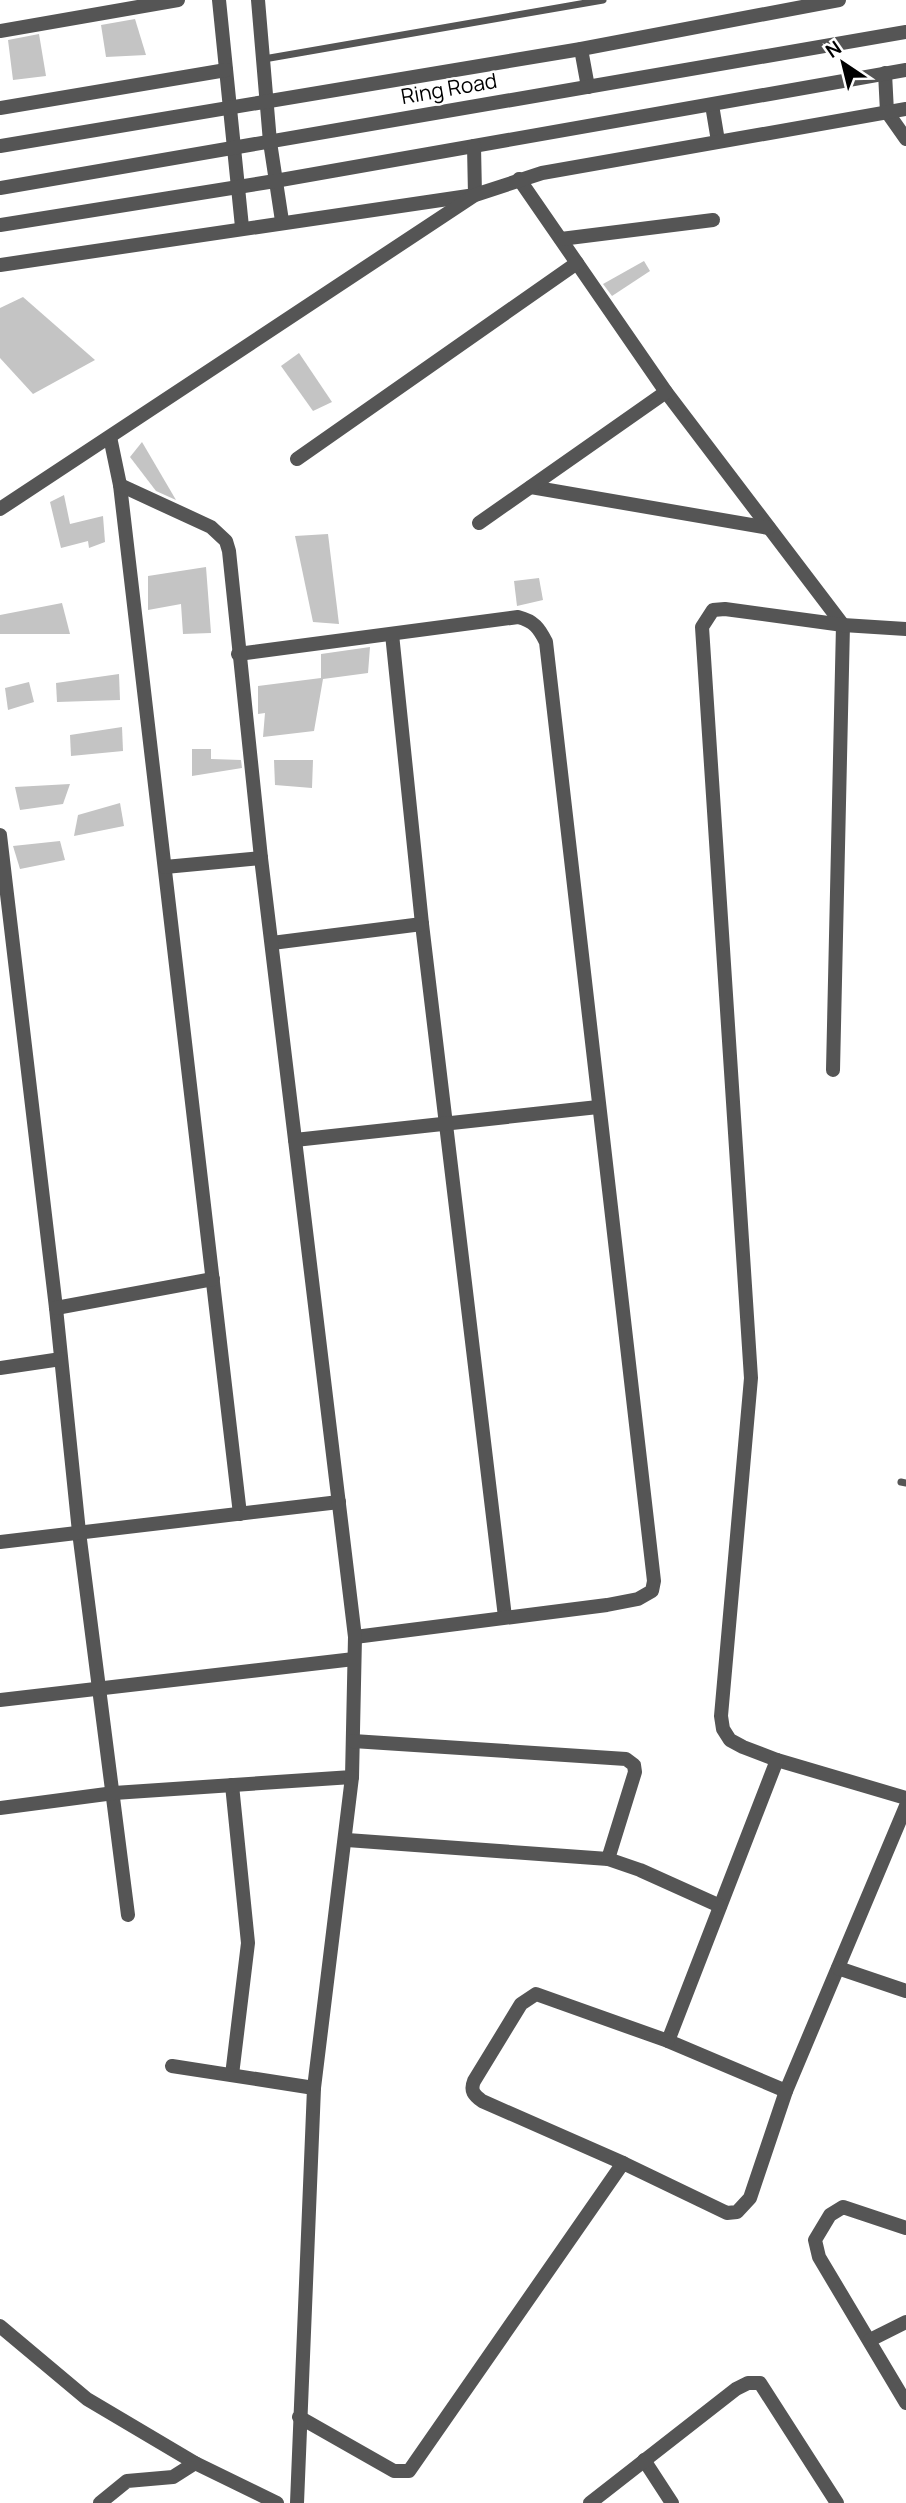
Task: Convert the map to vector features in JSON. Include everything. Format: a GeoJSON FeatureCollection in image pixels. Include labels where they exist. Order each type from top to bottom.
{"type":"FeatureCollection","features":[{"type":"Feature","properties":{"kind":"street"},"geometry":{"type":"LineString","coordinates":[[0,31],[178,0]]}},
{"type":"Feature","properties":{"kind":"street"},"geometry":{"type":"LineString","coordinates":[[219,0],[242,227]]}},
{"type":"Feature","properties":{"kind":"street"},"geometry":{"type":"LineString","coordinates":[[258,0],[270,142],[282,221]]}},
{"type":"Feature","properties":{"kind":"street"},"geometry":{"type":"LineString","coordinates":[[0,146],[581,49],[839,0]]}},
{"type":"Feature","properties":{"kind":"street","name":"Ring Road"},"geometry":{"type":"LineString","coordinates":[[0,188],[906,32]]}},
{"type":"Feature","properties":{"kind":"street"},"geometry":{"type":"LineString","coordinates":[[581,49],[588,87]]}},
{"type":"Feature","properties":{"kind":"street"},"geometry":{"type":"LineString","coordinates":[[0,108],[226,70]]}},
{"type":"Feature","properties":{"kind":"street"},"geometry":{"type":"LineString","coordinates":[[0,225],[275,181],[906,70]]}},
{"type":"Feature","properties":{"kind":"street"},"geometry":{"type":"LineString","coordinates":[[885,74],[887,112],[906,139]]}},
{"type":"Feature","properties":{"kind":"street"},"geometry":{"type":"LineString","coordinates":[[712,105],[718,141]]}},
{"type":"Feature","properties":{"kind":"street"},"geometry":{"type":"LineString","coordinates":[[0,265],[282,221],[475,195],[519,179],[906,109]]}},
{"type":"Feature","properties":{"kind":"street"},"geometry":{"type":"LineString","coordinates":[[474,146],[475,195]]}},
{"type":"Feature","properties":{"kind":"street"},"geometry":{"type":"LineString","coordinates":[[519,179],[666,392],[843,625],[834,1070]]}},
{"type":"Feature","properties":{"kind":"street"},"geometry":{"type":"LineString","coordinates":[[0,509],[475,195]]}},
{"type":"Feature","properties":{"kind":"street"},"geometry":{"type":"LineString","coordinates":[[561,239],[713,220]]}},
{"type":"Feature","properties":{"kind":"street"},"geometry":{"type":"LineString","coordinates":[[297,459],[578,263]]}},
{"type":"Feature","properties":{"kind":"street"},"geometry":{"type":"LineString","coordinates":[[479,523],[666,392]]}},
{"type":"Feature","properties":{"kind":"street"},"geometry":{"type":"LineString","coordinates":[[110,437],[120,485],[240,1514]]}},
{"type":"Feature","properties":{"kind":"street"},"geometry":{"type":"LineString","coordinates":[[120,485],[211,527],[226,541],[261,858],[355,1637],[352,1777],[314,2088],[297,2503]]}},
{"type":"Feature","properties":{"kind":"street"},"geometry":{"type":"LineString","coordinates":[[531,487],[769,528]]}},
{"type":"Feature","properties":{"kind":"street"},"geometry":{"type":"LineString","coordinates":[[906,629],[843,625],[725,609],[713,611],[702,626],[751,1378],[720,1716],[723,1729],[730,1740],[777,1760],[906,1798]]}},
{"type":"Feature","properties":{"kind":"street"},"geometry":{"type":"LineString","coordinates":[[238,654],[518,617],[529,620],[539,628],[545,642],[654,1581],[652,1591],[638,1599],[355,1637]]}},
{"type":"Feature","properties":{"kind":"street"},"geometry":{"type":"LineString","coordinates":[[392,634],[422,924],[506,1617]]}},
{"type":"Feature","properties":{"kind":"street"},"geometry":{"type":"LineString","coordinates":[[0,835],[56,1308],[79,1532],[128,1915]]}},
{"type":"Feature","properties":{"kind":"street"},"geometry":{"type":"LineString","coordinates":[[165,867],[261,858]]}},
{"type":"Feature","properties":{"kind":"street"},"geometry":{"type":"LineString","coordinates":[[272,943],[422,924]]}},
{"type":"Feature","properties":{"kind":"street"},"geometry":{"type":"LineString","coordinates":[[295,1140],[598,1107]]}},
{"type":"Feature","properties":{"kind":"street"},"geometry":{"type":"LineString","coordinates":[[56,1308],[213,1279]]}},
{"type":"Feature","properties":{"kind":"street"},"geometry":{"type":"LineString","coordinates":[[0,1368],[61,1359]]}},
{"type":"Feature","properties":{"kind":"street"},"geometry":{"type":"LineString","coordinates":[[0,1542],[339,1502]]}},
{"type":"Feature","properties":{"kind":"street"},"geometry":{"type":"LineString","coordinates":[[0,1700],[355,1659]]}},
{"type":"Feature","properties":{"kind":"street"},"geometry":{"type":"LineString","coordinates":[[353,1741],[631,1760],[635,1772],[607,1859]]}},
{"type":"Feature","properties":{"kind":"street"},"geometry":{"type":"LineString","coordinates":[[667,2041],[777,1760]]}},
{"type":"Feature","properties":{"kind":"street"},"geometry":{"type":"LineString","coordinates":[[0,1808],[114,1793],[352,1777]]}},
{"type":"Feature","properties":{"kind":"street"},"geometry":{"type":"LineString","coordinates":[[232,1785],[248,1943],[247,1970],[232,2075]]}},
{"type":"Feature","properties":{"kind":"street"},"geometry":{"type":"LineString","coordinates":[[786,2091],[667,2041],[536,1994],[521,2004],[471,2088],[474,2095],[482,2101],[623,2163],[727,2213],[737,2212],[750,2198],[786,2091],[906,1806]]}},
{"type":"Feature","properties":{"kind":"street"},"geometry":{"type":"LineString","coordinates":[[346,1840],[607,1859],[640,1870],[720,1906]]}},
{"type":"Feature","properties":{"kind":"street"},"geometry":{"type":"LineString","coordinates":[[838,1968],[906,1991]]}},
{"type":"Feature","properties":{"kind":"street"},"geometry":{"type":"LineString","coordinates":[[172,2066],[314,2088]]}},
{"type":"Feature","properties":{"kind":"street"},"geometry":{"type":"LineString","coordinates":[[299,2417],[394,2471],[409,2471],[623,2163]]}},
{"type":"Feature","properties":{"kind":"street"},"geometry":{"type":"LineString","coordinates":[[906,2228],[843,2207],[830,2215],[815,2240],[819,2257],[906,2403]]}},
{"type":"Feature","properties":{"kind":"street"},"geometry":{"type":"LineString","coordinates":[[870,2340],[906,2322]]}},
{"type":"Feature","properties":{"kind":"street"},"geometry":{"type":"LineString","coordinates":[[0,2326],[88,2399],[195,2463],[277,2503]]}},
{"type":"Feature","properties":{"kind":"street"},"geometry":{"type":"LineString","coordinates":[[590,2503],[736,2389],[748,2383],[760,2383],[837,2503]]}},
{"type":"Feature","properties":{"kind":"street"},"geometry":{"type":"LineString","coordinates":[[644,2460],[672,2503]]}},
{"type":"Feature","properties":{"kind":"street"},"geometry":{"type":"LineString","coordinates":[[100,2503],[127,2481],[141,2477],[173,2477],[195,2463]]}},
{"type":"Feature","properties":{"kind":"lane"},"geometry":{"type":"LineString","coordinates":[[263,59],[603,0]]}},
{"type":"Feature","properties":{"kind":"building"},"geometry":{"type":"Polygon","coordinates":[[[135,19],[146,55],[106,57],[101,25],[135,19]]]}},
{"type":"Feature","properties":{"kind":"building"},"geometry":{"type":"Polygon","coordinates":[[[39,34],[46,76],[13,80],[8,40],[39,34]]]}},
{"type":"Feature","properties":{"kind":"building"},"geometry":{"type":"Polygon","coordinates":[[[644,261],[650,271],[612,296],[603,284],[644,261]]]}},
{"type":"Feature","properties":{"kind":"building"},"geometry":{"type":"Polygon","coordinates":[[[23,297],[95,360],[33,394],[0,358],[0,308],[23,297]]]}},
{"type":"Feature","properties":{"kind":"building"},"geometry":{"type":"Polygon","coordinates":[[[299,353],[332,402],[313,411],[281,366],[299,353]]]}},
{"type":"Feature","properties":{"kind":"building"},"geometry":{"type":"Polygon","coordinates":[[[142,442],[176,500],[156,491],[130,457],[142,442]]]}},
{"type":"Feature","properties":{"kind":"building"},"geometry":{"type":"Polygon","coordinates":[[[64,495],[70,524],[103,516],[105,542],[89,548],[88,541],[61,548],[50,502],[64,495]]]}},
{"type":"Feature","properties":{"kind":"building"},"geometry":{"type":"Polygon","coordinates":[[[328,534],[339,624],[313,622],[295,536],[328,534]]]}},
{"type":"Feature","properties":{"kind":"building"},"geometry":{"type":"Polygon","coordinates":[[[206,567],[211,633],[183,634],[181,604],[148,610],[148,576],[206,567]]]}},
{"type":"Feature","properties":{"kind":"building"},"geometry":{"type":"Polygon","coordinates":[[[539,578],[543,600],[517,606],[514,581],[539,578]]]}},
{"type":"Feature","properties":{"kind":"building"},"geometry":{"type":"Polygon","coordinates":[[[62,603],[70,634],[0,634],[0,615],[62,603]]]}},
{"type":"Feature","properties":{"kind":"building"},"geometry":{"type":"Polygon","coordinates":[[[370,647],[368,673],[323,679],[314,731],[263,737],[265,713],[258,714],[258,686],[321,678],[321,654],[370,647]]]}},
{"type":"Feature","properties":{"kind":"building"},"geometry":{"type":"Polygon","coordinates":[[[119,674],[120,700],[57,702],[56,683],[119,674]]]}},
{"type":"Feature","properties":{"kind":"building"},"geometry":{"type":"Polygon","coordinates":[[[29,682],[34,702],[8,710],[5,688],[29,682]]]}},
{"type":"Feature","properties":{"kind":"building"},"geometry":{"type":"Polygon","coordinates":[[[122,727],[123,751],[71,756],[70,735],[122,727]]]}},
{"type":"Feature","properties":{"kind":"building"},"geometry":{"type":"Polygon","coordinates":[[[192,749],[211,749],[211,759],[241,760],[242,768],[192,776],[192,749]]]}},
{"type":"Feature","properties":{"kind":"building"},"geometry":{"type":"Polygon","coordinates":[[[274,760],[313,760],[312,788],[275,785],[274,760]]]}},
{"type":"Feature","properties":{"kind":"building"},"geometry":{"type":"Polygon","coordinates":[[[70,784],[63,804],[20,810],[15,787],[70,784]]]}},
{"type":"Feature","properties":{"kind":"building"},"geometry":{"type":"Polygon","coordinates":[[[120,803],[124,826],[74,836],[78,815],[120,803]]]}},
{"type":"Feature","properties":{"kind":"building"},"geometry":{"type":"Polygon","coordinates":[[[60,841],[65,860],[20,869],[13,846],[60,841]]]}}]}
